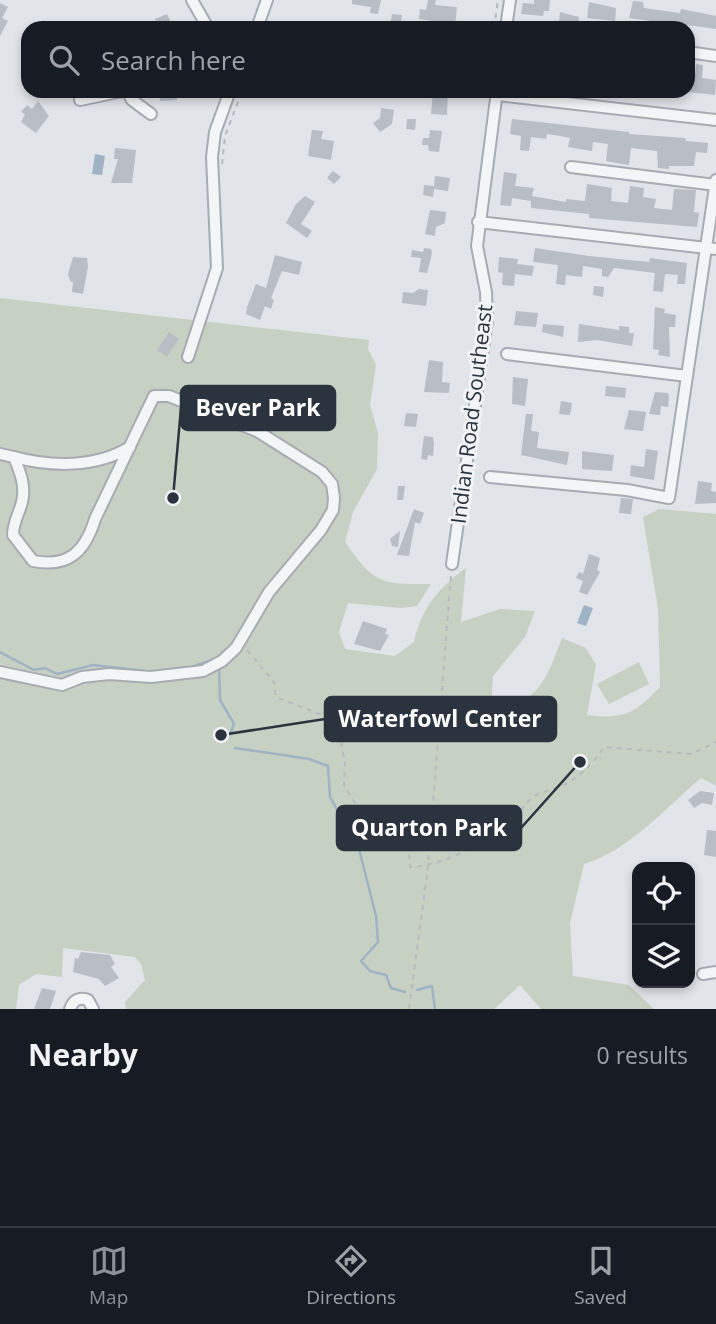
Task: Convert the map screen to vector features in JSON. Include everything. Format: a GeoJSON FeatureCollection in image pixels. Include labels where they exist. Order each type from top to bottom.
{"type":"FeatureCollection","features":[{"type":"Feature","properties":{"kind":"street"},"geometry":{"type":"LineString","coordinates":[[192,0],[204,21]]}},
{"type":"Feature","properties":{"kind":"street"},"geometry":{"type":"LineString","coordinates":[[260,21],[267,0]]}},
{"type":"Feature","properties":{"kind":"street"},"geometry":{"type":"LineString","coordinates":[[507,21],[510,0]]}},
{"type":"Feature","properties":{"kind":"street"},"geometry":{"type":"LineString","coordinates":[[695,53],[716,56]]}},
{"type":"Feature","properties":{"kind":"street"},"geometry":{"type":"LineString","coordinates":[[80,100],[90,98]]}},
{"type":"Feature","properties":{"kind":"street"},"geometry":{"type":"LineString","coordinates":[[130,98],[151,114]]}},
{"type":"Feature","properties":{"kind":"street"},"geometry":{"type":"LineString","coordinates":[[220,98],[222,109]]}},
{"type":"Feature","properties":{"kind":"street"},"geometry":{"type":"LineString","coordinates":[[188,357],[217,268],[212,157],[215,132],[227,98]]}},
{"type":"Feature","properties":{"kind":"street","name":"Indian Road Southeast"},"geometry":{"type":"LineString","coordinates":[[452,564],[487,321],[486,292],[477,246],[478,222],[496,98]]}},
{"type":"Feature","properties":{"kind":"street"},"geometry":{"type":"LineString","coordinates":[[538,98],[716,120]]}},
{"type":"Feature","properties":{"kind":"street"},"geometry":{"type":"LineString","coordinates":[[490,477],[626,490],[669,498],[687,376],[711,248],[716,183],[571,167]]}},
{"type":"Feature","properties":{"kind":"street"},"geometry":{"type":"LineString","coordinates":[[478,222],[711,248]]}},
{"type":"Feature","properties":{"kind":"street"},"geometry":{"type":"LineString","coordinates":[[507,354],[687,376]]}},
{"type":"Feature","properties":{"kind":"street"},"geometry":{"type":"LineString","coordinates":[[0,672],[62,685],[82,677],[108,674],[180,676],[203,671],[222,662],[238,643],[268,592],[321,530],[332,510],[332,484],[309,462],[257,431],[169,396],[154,396],[80,553],[64,561],[47,564],[33,561],[13,535],[13,521],[22,504],[24,486],[14,457]]}},
{"type":"Feature","properties":{"kind":"street"},"geometry":{"type":"LineString","coordinates":[[0,454],[57,466],[103,458],[130,447]]}},
{"type":"Feature","properties":{"kind":"street"},"geometry":{"type":"LineString","coordinates":[[703,974],[716,972]]}},
{"type":"Feature","properties":{"kind":"street"},"geometry":{"type":"LineString","coordinates":[[70,1009],[74,1002],[80,999],[88,1000],[93,1009]]}},
{"type":"Feature","properties":{"kind":"path"},"geometry":{"type":"LineString","coordinates":[[495,21],[498,0]]}},
{"type":"Feature","properties":{"kind":"path"},"geometry":{"type":"LineString","coordinates":[[222,173],[225,136],[239,98]]}},
{"type":"Feature","properties":{"kind":"path"},"geometry":{"type":"LineString","coordinates":[[409,1009],[428,867],[452,564]]}},
{"type":"Feature","properties":{"kind":"path"},"geometry":{"type":"LineString","coordinates":[[238,643],[274,682],[276,697],[325,716],[341,743],[345,764],[344,785],[358,808],[409,852],[410,867],[428,867],[477,841],[482,820],[492,812],[504,807],[522,809],[532,795],[560,787],[590,769],[604,747],[691,754],[716,742]]}},
{"type":"Feature","properties":{"kind":"green space"},"geometry":{"type":"Polygon","coordinates":[[[0,298],[369,340],[368,349],[376,365],[370,405],[378,433],[377,469],[353,512],[345,542],[364,567],[380,579],[431,584],[417,606],[401,608],[348,603],[339,632],[345,649],[395,656],[414,642],[421,619],[432,600],[466,568],[461,622],[500,609],[535,611],[525,637],[493,676],[491,706],[507,705],[531,695],[546,677],[562,638],[586,648],[596,665],[587,715],[620,715],[636,709],[660,687],[658,609],[643,517],[659,509],[716,514],[716,786],[701,778],[632,839],[601,858],[584,864],[570,923],[573,976],[629,985],[654,1009],[541,1009],[520,985],[494,1009],[126,1009],[125,1002],[145,980],[141,964],[135,957],[63,948],[62,977],[36,974],[19,985],[16,1009],[0,1009],[0,298]]]}},
{"type":"Feature","properties":{"kind":"green space"},"geometry":{"type":"Polygon","coordinates":[[[639,662],[649,684],[609,704],[597,684],[639,662]]]}},
{"type":"Feature","properties":{"kind":"water"},"geometry":{"type":"Polygon","coordinates":[[[95,154],[105,156],[102,175],[92,174],[95,154]]]}},
{"type":"Feature","properties":{"kind":"water"},"geometry":{"type":"Polygon","coordinates":[[[584,605],[593,608],[586,626],[577,623],[584,605]]]}},
{"type":"Feature","properties":{"kind":"building"},"geometry":{"type":"Polygon","coordinates":[[[352,0],[381,0],[378,14],[370,13],[371,7],[352,4],[352,0]]]}},
{"type":"Feature","properties":{"kind":"building"},"geometry":{"type":"Polygon","coordinates":[[[428,0],[436,0],[435,5],[457,7],[456,21],[419,19],[420,9],[426,10],[428,0]]]}},
{"type":"Feature","properties":{"kind":"building"},"geometry":{"type":"Polygon","coordinates":[[[534,0],[550,0],[549,11],[544,11],[543,16],[521,14],[523,3],[534,4],[534,0]]]}},
{"type":"Feature","properties":{"kind":"building"},"geometry":{"type":"Polygon","coordinates":[[[633,1],[643,2],[644,8],[680,13],[681,9],[716,16],[716,29],[695,26],[695,21],[629,18],[633,1]]]}},
{"type":"Feature","properties":{"kind":"building"},"geometry":{"type":"Polygon","coordinates":[[[589,2],[616,8],[615,21],[587,18],[589,2]]]}},
{"type":"Feature","properties":{"kind":"building"},"geometry":{"type":"Polygon","coordinates":[[[0,3],[8,7],[2,18],[8,21],[0,36],[0,3]]]}},
{"type":"Feature","properties":{"kind":"building"},"geometry":{"type":"Polygon","coordinates":[[[560,12],[579,17],[579,21],[559,21],[560,12]]]}},
{"type":"Feature","properties":{"kind":"building"},"geometry":{"type":"Polygon","coordinates":[[[167,14],[170,21],[156,21],[167,14]]]}},
{"type":"Feature","properties":{"kind":"building"},"geometry":{"type":"Polygon","coordinates":[[[392,14],[402,15],[401,21],[391,21],[392,14]]]}},
{"type":"Feature","properties":{"kind":"building"},"geometry":{"type":"Polygon","coordinates":[[[696,64],[703,65],[702,78],[716,80],[715,95],[695,93],[696,64]]]}},
{"type":"Feature","properties":{"kind":"building"},"geometry":{"type":"Polygon","coordinates":[[[160,98],[177,98],[177,100],[160,101],[160,98]]]}},
{"type":"Feature","properties":{"kind":"building"},"geometry":{"type":"Polygon","coordinates":[[[432,98],[448,98],[447,115],[431,114],[432,98]]]}},
{"type":"Feature","properties":{"kind":"building"},"geometry":{"type":"Polygon","coordinates":[[[38,101],[49,116],[36,133],[21,122],[25,114],[21,112],[27,105],[32,109],[38,101]]]}},
{"type":"Feature","properties":{"kind":"building"},"geometry":{"type":"Polygon","coordinates":[[[381,108],[394,110],[392,124],[380,132],[373,123],[380,118],[381,108]]]}},
{"type":"Feature","properties":{"kind":"building"},"geometry":{"type":"Polygon","coordinates":[[[407,119],[416,119],[415,130],[406,129],[407,119]]]}},
{"type":"Feature","properties":{"kind":"building"},"geometry":{"type":"Polygon","coordinates":[[[512,119],[629,134],[685,138],[686,141],[708,143],[707,153],[696,152],[694,166],[669,166],[669,169],[658,168],[657,151],[631,148],[629,165],[622,164],[606,161],[608,144],[593,142],[592,151],[568,147],[570,138],[547,134],[546,139],[531,137],[529,151],[520,150],[521,136],[510,134],[512,119]]]}},
{"type":"Feature","properties":{"kind":"building"},"geometry":{"type":"Polygon","coordinates":[[[312,130],[323,131],[321,139],[334,141],[331,160],[308,156],[312,130]]]}},
{"type":"Feature","properties":{"kind":"building"},"geometry":{"type":"Polygon","coordinates":[[[430,130],[442,131],[439,152],[429,151],[428,145],[422,145],[423,138],[429,138],[430,130]]]}},
{"type":"Feature","properties":{"kind":"building"},"geometry":{"type":"Polygon","coordinates":[[[115,148],[136,150],[132,183],[111,183],[118,159],[114,159],[115,148]]]}},
{"type":"Feature","properties":{"kind":"building"},"geometry":{"type":"Polygon","coordinates":[[[333,171],[341,177],[334,184],[327,178],[333,171]]]}},
{"type":"Feature","properties":{"kind":"building"},"geometry":{"type":"Polygon","coordinates":[[[504,172],[517,174],[515,186],[534,188],[532,196],[566,202],[566,199],[585,201],[587,184],[612,188],[611,201],[628,203],[630,186],[644,188],[643,197],[656,199],[654,208],[672,210],[674,189],[696,190],[694,212],[699,213],[697,227],[589,218],[589,214],[531,208],[531,201],[512,198],[511,206],[500,205],[504,172]]]}},
{"type":"Feature","properties":{"kind":"building"},"geometry":{"type":"Polygon","coordinates":[[[435,176],[450,178],[448,191],[434,189],[433,197],[423,195],[424,185],[434,186],[435,176]]]}},
{"type":"Feature","properties":{"kind":"building"},"geometry":{"type":"Polygon","coordinates":[[[305,196],[315,202],[301,224],[312,231],[307,238],[286,223],[296,204],[305,196]]]}},
{"type":"Feature","properties":{"kind":"building"},"geometry":{"type":"Polygon","coordinates":[[[430,210],[446,212],[445,223],[436,227],[435,236],[425,234],[430,210]]]}},
{"type":"Feature","properties":{"kind":"building"},"geometry":{"type":"Polygon","coordinates":[[[424,248],[431,249],[432,253],[427,273],[419,272],[421,258],[411,257],[412,250],[423,252],[424,248]]]}},
{"type":"Feature","properties":{"kind":"building"},"geometry":{"type":"Polygon","coordinates":[[[535,248],[649,262],[650,258],[687,263],[685,284],[677,284],[678,275],[665,274],[663,292],[653,291],[655,273],[614,268],[608,277],[602,276],[602,269],[583,266],[582,277],[566,275],[565,285],[556,284],[558,265],[533,262],[535,248]]]}},
{"type":"Feature","properties":{"kind":"building"},"geometry":{"type":"Polygon","coordinates":[[[275,255],[302,262],[299,275],[282,271],[271,298],[274,300],[271,309],[265,306],[260,320],[246,314],[247,307],[256,284],[266,288],[275,255]]]}},
{"type":"Feature","properties":{"kind":"building"},"geometry":{"type":"Polygon","coordinates":[[[73,257],[87,258],[83,294],[72,292],[73,282],[68,274],[73,257]]]}},
{"type":"Feature","properties":{"kind":"building"},"geometry":{"type":"Polygon","coordinates":[[[499,257],[518,259],[517,264],[534,266],[532,276],[515,274],[514,286],[502,285],[503,273],[498,272],[499,257]]]}},
{"type":"Feature","properties":{"kind":"building"},"geometry":{"type":"Polygon","coordinates":[[[594,286],[604,287],[603,297],[593,295],[594,286]]]}},
{"type":"Feature","properties":{"kind":"building"},"geometry":{"type":"Polygon","coordinates":[[[419,289],[428,290],[426,306],[402,303],[403,292],[413,293],[419,289]]]}},
{"type":"Feature","properties":{"kind":"building"},"geometry":{"type":"Polygon","coordinates":[[[655,307],[665,309],[664,313],[676,315],[675,327],[669,327],[670,357],[658,355],[659,350],[653,349],[655,307]]]}},
{"type":"Feature","properties":{"kind":"building"},"geometry":{"type":"Polygon","coordinates":[[[516,311],[538,313],[536,327],[514,325],[516,311]]]}},
{"type":"Feature","properties":{"kind":"building"},"geometry":{"type":"Polygon","coordinates":[[[543,324],[564,326],[563,337],[542,332],[543,324]]]}},
{"type":"Feature","properties":{"kind":"building"},"geometry":{"type":"Polygon","coordinates":[[[579,324],[619,330],[619,326],[629,327],[629,333],[634,333],[632,346],[597,340],[578,342],[579,324]]]}},
{"type":"Feature","properties":{"kind":"building"},"geometry":{"type":"Polygon","coordinates":[[[169,332],[179,339],[167,357],[157,350],[169,332]]]}},
{"type":"Feature","properties":{"kind":"building"},"geometry":{"type":"Polygon","coordinates":[[[429,360],[443,362],[442,382],[450,383],[449,393],[424,392],[429,360]]]}},
{"type":"Feature","properties":{"kind":"building"},"geometry":{"type":"Polygon","coordinates":[[[513,377],[528,379],[525,406],[512,404],[513,377]]]}},
{"type":"Feature","properties":{"kind":"building"},"geometry":{"type":"Polygon","coordinates":[[[606,386],[626,388],[625,398],[605,396],[606,386]]]}},
{"type":"Feature","properties":{"kind":"building"},"geometry":{"type":"Polygon","coordinates":[[[655,392],[668,393],[669,397],[668,407],[661,406],[660,415],[649,414],[655,392]]]}},
{"type":"Feature","properties":{"kind":"building"},"geometry":{"type":"Polygon","coordinates":[[[561,401],[572,403],[570,415],[559,414],[561,401]]]}},
{"type":"Feature","properties":{"kind":"building"},"geometry":{"type":"Polygon","coordinates":[[[629,410],[646,412],[643,431],[624,429],[629,410]]]}},
{"type":"Feature","properties":{"kind":"building"},"geometry":{"type":"Polygon","coordinates":[[[406,413],[418,414],[416,427],[404,426],[406,413]]]}},
{"type":"Feature","properties":{"kind":"building"},"geometry":{"type":"Polygon","coordinates":[[[526,414],[533,414],[531,431],[539,432],[537,448],[569,452],[567,465],[521,455],[526,414]]]}},
{"type":"Feature","properties":{"kind":"building"},"geometry":{"type":"Polygon","coordinates":[[[424,436],[433,437],[434,445],[433,456],[428,455],[427,460],[421,459],[424,436]]]}},
{"type":"Feature","properties":{"kind":"building"},"geometry":{"type":"Polygon","coordinates":[[[646,449],[658,451],[654,480],[630,476],[631,465],[644,467],[646,449]]]}},
{"type":"Feature","properties":{"kind":"building"},"geometry":{"type":"Polygon","coordinates":[[[582,451],[614,455],[612,471],[582,469],[582,451]]]}},
{"type":"Feature","properties":{"kind":"building"},"geometry":{"type":"Polygon","coordinates":[[[698,481],[712,483],[711,491],[716,492],[716,503],[695,504],[698,481]]]}},
{"type":"Feature","properties":{"kind":"building"},"geometry":{"type":"Polygon","coordinates":[[[398,486],[405,486],[403,500],[397,500],[398,486]]]}},
{"type":"Feature","properties":{"kind":"building"},"geometry":{"type":"Polygon","coordinates":[[[621,498],[633,499],[631,514],[619,513],[621,498]]]}},
{"type":"Feature","properties":{"kind":"building"},"geometry":{"type":"Polygon","coordinates":[[[414,509],[424,513],[420,524],[415,522],[409,556],[397,555],[414,509]]]}},
{"type":"Feature","properties":{"kind":"building"},"geometry":{"type":"Polygon","coordinates":[[[400,531],[398,547],[392,546],[390,539],[400,531]]]}},
{"type":"Feature","properties":{"kind":"building"},"geometry":{"type":"Polygon","coordinates":[[[589,554],[600,558],[597,570],[600,572],[587,595],[579,592],[583,581],[576,578],[579,572],[583,574],[589,554]]]}},
{"type":"Feature","properties":{"kind":"building"},"geometry":{"type":"Polygon","coordinates":[[[363,621],[387,629],[385,634],[389,635],[380,651],[354,644],[363,621]]]}},
{"type":"Feature","properties":{"kind":"building"},"geometry":{"type":"Polygon","coordinates":[[[700,791],[714,793],[712,805],[702,803],[694,808],[688,800],[700,791]]]}},
{"type":"Feature","properties":{"kind":"building"},"geometry":{"type":"Polygon","coordinates":[[[707,830],[716,831],[716,857],[704,855],[707,830]]]}},
{"type":"Feature","properties":{"kind":"building"},"geometry":{"type":"Polygon","coordinates":[[[81,952],[110,955],[115,964],[111,967],[119,978],[105,986],[99,979],[73,972],[75,958],[78,959],[81,952]]]}},
{"type":"Feature","properties":{"kind":"building"},"geometry":{"type":"Polygon","coordinates":[[[42,988],[56,991],[50,1009],[34,1009],[42,988]]]}},
{"type":"Feature","properties":{"kind":"waterway"},"geometry":{"type":"LineString","coordinates":[[0,652],[34,670],[45,668],[57,674],[93,665],[153,672]]}},
{"type":"Feature","properties":{"kind":"waterway"},"geometry":{"type":"LineString","coordinates":[[191,667],[215,659]]}},
{"type":"Feature","properties":{"kind":"waterway"},"geometry":{"type":"LineString","coordinates":[[219,665],[220,700],[234,724],[230,735]]}},
{"type":"Feature","properties":{"kind":"waterway"},"geometry":{"type":"LineString","coordinates":[[235,748],[309,759],[328,766],[330,797],[359,849],[376,916],[378,942],[361,961],[370,971],[386,975],[391,988],[405,992]]}},
{"type":"Feature","properties":{"kind":"waterway"},"geometry":{"type":"LineString","coordinates":[[417,990],[432,986],[435,1009]]}},
{"type":"Feature","properties":{"kind":"place","name":"Bever Park"},"geometry":{"type":"Point","coordinates":[173,498]}},
{"type":"Feature","properties":{"kind":"place","name":"Waterfowl Center"},"geometry":{"type":"Point","coordinates":[221,735]}},
{"type":"Feature","properties":{"kind":"place","name":"Quarton Park"},"geometry":{"type":"Point","coordinates":[580,762]}}]}
